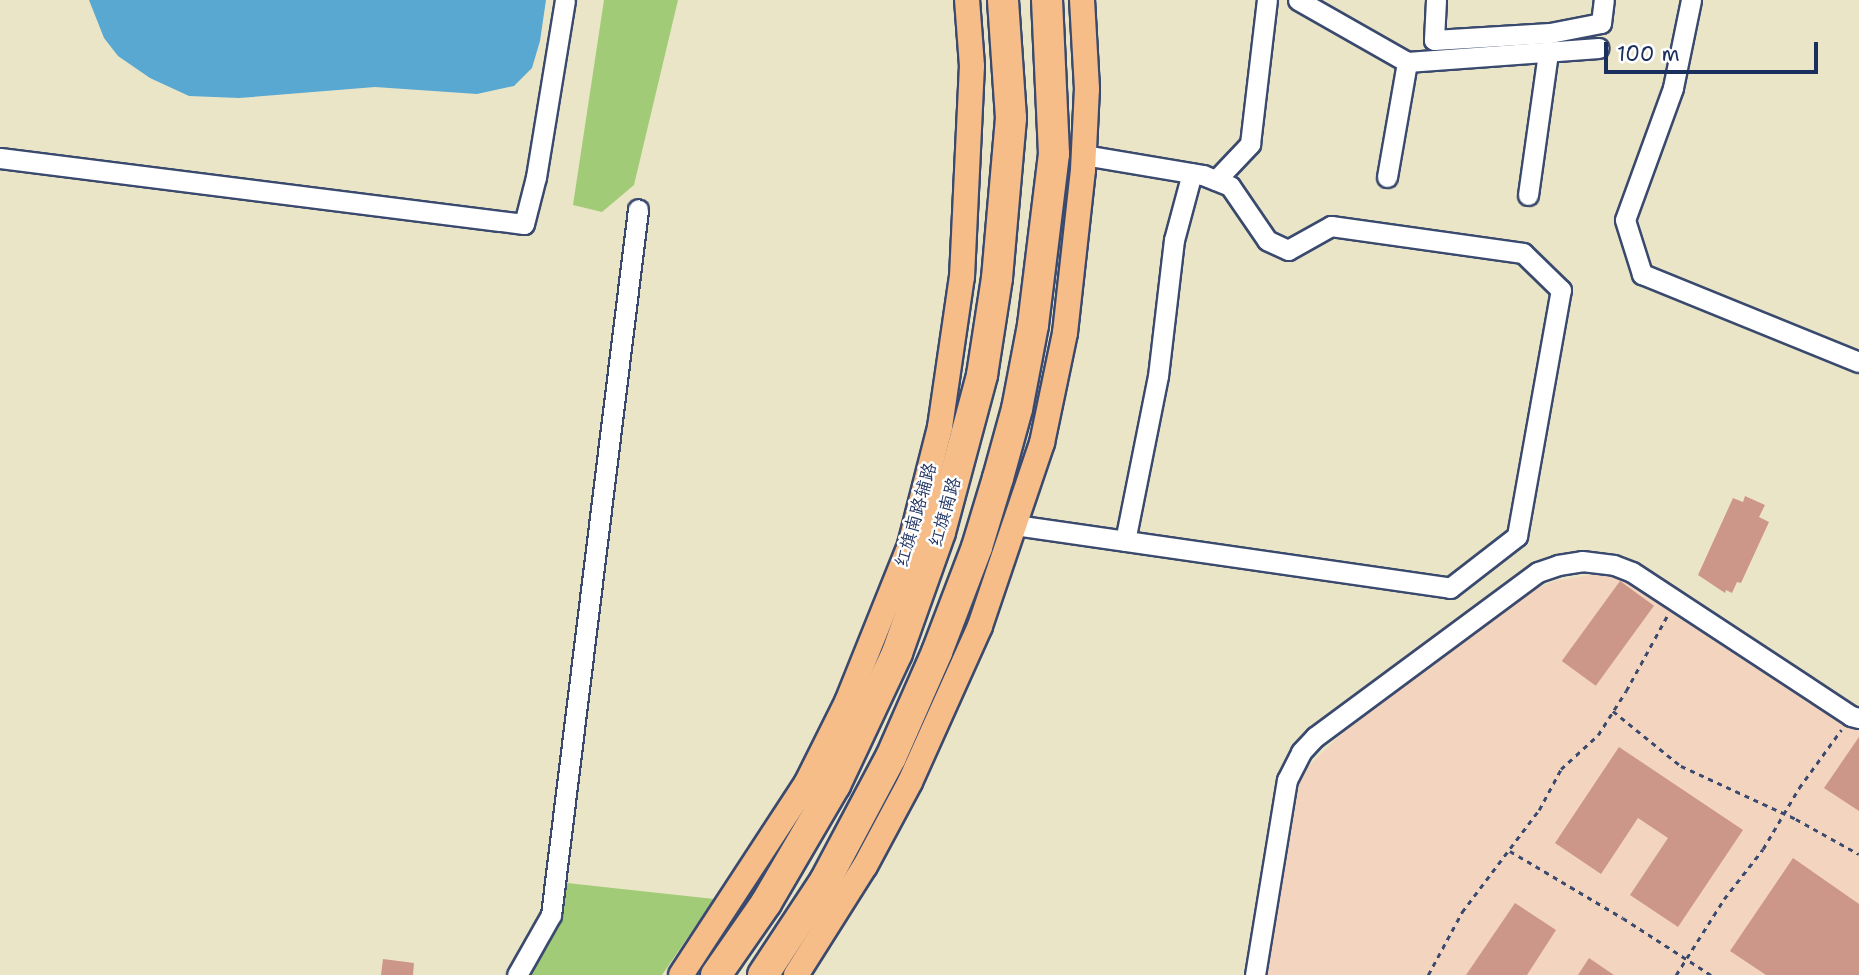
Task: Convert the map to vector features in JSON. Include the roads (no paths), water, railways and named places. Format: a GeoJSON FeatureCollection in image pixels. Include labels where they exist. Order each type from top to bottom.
{"type":"FeatureCollection","features":[{"type":"Feature","properties":{"kind":"highway","name":"红旗南路"},"geometry":{"type":"LineString","coordinates":[[716,975],[766,903],[835,785],[897,653],[940,532],[982,375],[997,278],[1011,118],[1003,0]]}},
{"type":"Feature","properties":{"kind":"highway"},"geometry":{"type":"LineString","coordinates":[[764,975],[825,881],[873,794],[915,705],[953,611],[998,478],[1017,409],[1033,325],[1054,154],[1047,0]]}},
{"type":"Feature","properties":{"kind":"main road","name":"红旗南路辅路"},"geometry":{"type":"LineString","coordinates":[[681,975],[806,783],[846,702],[910,545],[940,427],[962,277],[972,66],[967,0]]}},
{"type":"Feature","properties":{"kind":"main road"},"geometry":{"type":"LineString","coordinates":[[796,975],[865,866],[910,782],[980,626],[1042,443],[1065,333],[1084,155],[1087,89],[1082,0]]}},
{"type":"Feature","properties":{"kind":"street"},"geometry":{"type":"LineString","coordinates":[[0,158],[524,224],[536,177],[565,0]]}},
{"type":"Feature","properties":{"kind":"street"},"geometry":{"type":"LineString","coordinates":[[1216,180],[1250,144],[1266,0]]}},
{"type":"Feature","properties":{"kind":"street"},"geometry":{"type":"LineString","coordinates":[[1298,0],[1407,62],[1598,48]]}},
{"type":"Feature","properties":{"kind":"street"},"geometry":{"type":"LineString","coordinates":[[1436,0],[1434,40],[1550,33],[1601,23],[1604,0]]}},
{"type":"Feature","properties":{"kind":"street"},"geometry":{"type":"LineString","coordinates":[[1691,0],[1673,88],[1625,220],[1642,274],[1859,362]]}},
{"type":"Feature","properties":{"kind":"street"},"geometry":{"type":"LineString","coordinates":[[1528,195],[1548,52]]}},
{"type":"Feature","properties":{"kind":"street"},"geometry":{"type":"LineString","coordinates":[[1387,177],[1407,62]]}},
{"type":"Feature","properties":{"kind":"street"},"geometry":{"type":"LineString","coordinates":[[1015,525],[1450,588],[1517,536],[1561,290],[1523,253],[1331,226],[1288,250],[1267,240],[1230,186],[1192,173],[1084,155]]}},
{"type":"Feature","properties":{"kind":"street"},"geometry":{"type":"LineString","coordinates":[[1125,541],[1158,376],[1174,240],[1192,173]]}},
{"type":"Feature","properties":{"kind":"street"},"geometry":{"type":"LineString","coordinates":[[517,975],[551,915],[638,209]]}},
{"type":"Feature","properties":{"kind":"street"},"geometry":{"type":"LineString","coordinates":[[1255,975],[1287,780],[1301,752],[1315,737],[1538,572],[1558,565],[1581,562],[1614,565],[1632,572],[1855,717]]}},
{"type":"Feature","properties":{"kind":"water"},"geometry":{"type":"Polygon","coordinates":[[[89,0],[546,0],[540,41],[532,68],[514,86],[477,94],[375,87],[239,98],[189,96],[150,78],[118,56],[104,38],[89,0]]]}}]}
